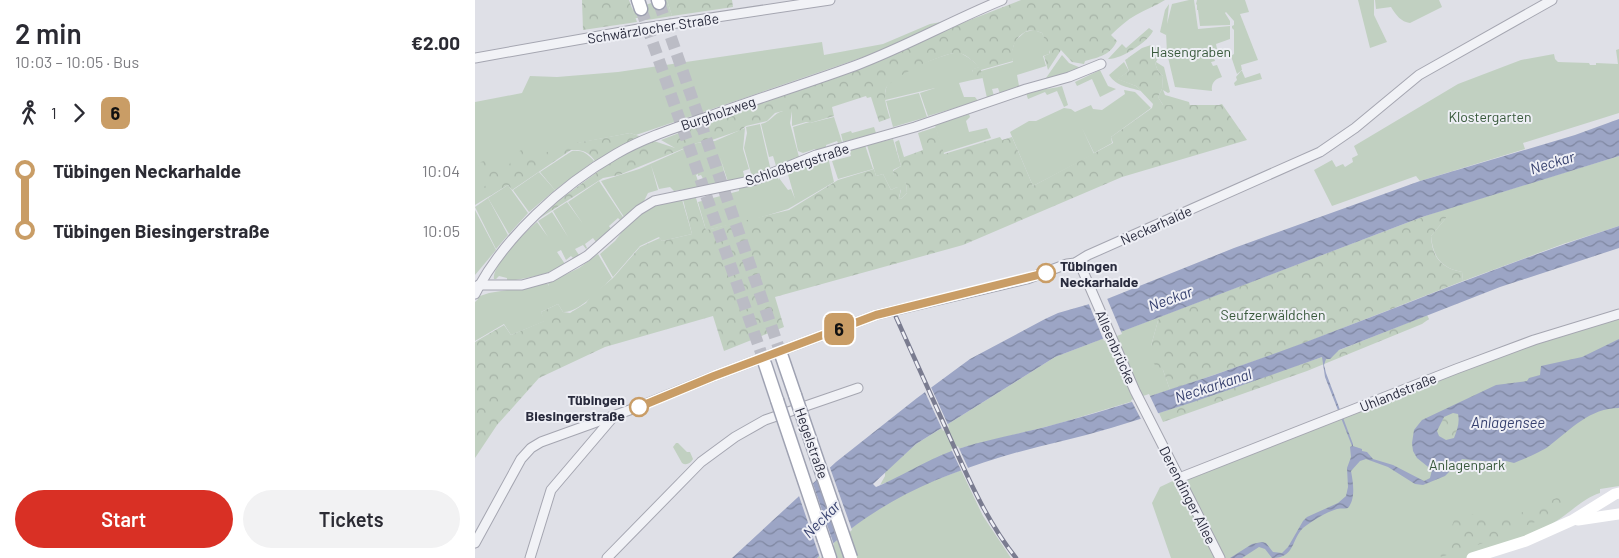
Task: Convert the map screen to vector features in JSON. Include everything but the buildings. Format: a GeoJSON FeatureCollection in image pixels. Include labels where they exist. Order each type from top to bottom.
{"type":"FeatureCollection","features":[{"type":"Feature","properties":{"kind":"main road","name":"Hegelstraße"},"geometry":{"type":"LineString","coordinates":[[783,357],[851,558]]}},
{"type":"Feature","properties":{"kind":"main road","name":"Hegelstraße"},"geometry":{"type":"LineString","coordinates":[[765,364],[830,558]]}},
{"type":"Feature","properties":{"kind":"street","name":"Schwärzlocher Straße"},"geometry":{"type":"LineString","coordinates":[[475,58],[644,28],[830,0]]}},
{"type":"Feature","properties":{"kind":"street","name":"Burgholzweg"},"geometry":{"type":"LineString","coordinates":[[476,289],[506,248],[540,211],[566,189],[615,155],[659,133],[884,54],[945,24],[1002,0]]}},
{"type":"Feature","properties":{"kind":"street","name":"Neckarhalde"},"geometry":{"type":"LineString","coordinates":[[475,543],[521,459],[531,448],[560,434],[614,416],[876,315],[1027,279],[1067,264],[1079,266],[1088,255],[1320,152],[1355,128],[1419,75],[1552,0]]}},
{"type":"Feature","properties":{"kind":"street","name":"Schloßbergstraße"},"geometry":{"type":"LineString","coordinates":[[476,289],[522,284],[551,277],[587,256],[644,206],[661,199],[755,180],[816,155],[915,127],[1026,89],[1069,77],[1101,64]]}},
{"type":"Feature","properties":{"kind":"street","name":"Alleenbrücke"},"geometry":{"type":"LineString","coordinates":[[1079,266],[1155,430]]}},
{"type":"Feature","properties":{"kind":"street","name":"Uhlandstraße"},"geometry":{"type":"LineString","coordinates":[[1179,478],[1456,369],[1534,340],[1619,314]]}},
{"type":"Feature","properties":{"kind":"street"},"geometry":{"type":"LineString","coordinates":[[607,558],[701,462],[735,437],[765,420],[857,388]]}},
{"type":"Feature","properties":{"kind":"street"},"geometry":{"type":"LineString","coordinates":[[530,558],[551,490],[614,416]]}},
{"type":"Feature","properties":{"kind":"street","name":"Derendinger Allee"},"geometry":{"type":"LineString","coordinates":[[1155,430],[1220,558]]}},
{"type":"Feature","properties":{"kind":"street"},"geometry":{"type":"LineString","coordinates":[[1472,558],[1526,541],[1573,520],[1619,493]]}},
{"type":"Feature","properties":{"kind":"street"},"geometry":{"type":"LineString","coordinates":[[1573,520],[1619,514]]}},
{"type":"Feature","properties":{"kind":"green space"},"geometry":{"type":"Polygon","coordinates":[[[582,0],[629,0],[637,22],[583,30],[582,0]]]}},
{"type":"Feature","properties":{"kind":"green space"},"geometry":{"type":"Polygon","coordinates":[[[667,0],[672,16],[647,20],[635,18],[632,8],[636,12],[646,7],[646,5],[651,3],[654,6],[667,0]]]}},
{"type":"Feature","properties":{"kind":"green space"},"geometry":{"type":"Polygon","coordinates":[[[667,0],[732,0],[733,7],[672,16],[667,0]]]}},
{"type":"Feature","properties":{"kind":"green space"},"geometry":{"type":"Polygon","coordinates":[[[1021,0],[1165,0],[1123,24],[1111,35],[1117,41],[1114,46],[1100,57],[1085,61],[1084,64],[1072,62],[1061,50],[1048,70],[1044,56],[1050,52],[1042,33],[1027,31],[1018,37],[1014,45],[1013,61],[981,70],[983,78],[972,80],[973,69],[979,67],[960,53],[942,56],[907,72],[890,83],[886,88],[886,103],[890,118],[879,122],[871,97],[867,98],[866,96],[832,107],[834,116],[810,123],[806,122],[792,126],[792,111],[775,113],[767,121],[746,126],[741,130],[712,140],[697,143],[619,175],[603,178],[540,218],[558,201],[600,170],[589,154],[571,150],[512,190],[508,185],[475,205],[475,190],[484,187],[488,183],[487,178],[478,172],[478,166],[481,162],[492,161],[501,167],[507,168],[516,155],[525,148],[529,148],[532,154],[539,156],[560,146],[630,133],[675,148],[661,140],[1021,0]]]}},
{"type":"Feature","properties":{"kind":"green space","name":"Hasengraben"},"geometry":{"type":"Polygon","coordinates":[[[1194,0],[1198,29],[1230,26],[1230,39],[1216,44],[1217,49],[1212,53],[1215,61],[1211,62],[1213,66],[1217,65],[1222,77],[1214,82],[1212,91],[1175,87],[1167,53],[1166,33],[1166,35],[1160,32],[1165,10],[1169,4],[1167,24],[1172,4],[1194,0]]]}},
{"type":"Feature","properties":{"kind":"green space"},"geometry":{"type":"Polygon","coordinates":[[[1197,0],[1245,0],[1249,12],[1240,14],[1258,60],[1241,65],[1242,70],[1237,74],[1231,56],[1234,54],[1234,30],[1232,26],[1234,21],[1226,12],[1230,25],[1200,26],[1197,0]]]}},
{"type":"Feature","properties":{"kind":"green space"},"geometry":{"type":"Polygon","coordinates":[[[1358,0],[1374,0],[1374,15],[1387,42],[1370,48],[1358,0]]]}},
{"type":"Feature","properties":{"kind":"green space"},"geometry":{"type":"Polygon","coordinates":[[[1375,0],[1439,0],[1442,7],[1410,23],[1401,20],[1391,7],[1376,9],[1375,0]]]}},
{"type":"Feature","properties":{"kind":"green space"},"geometry":{"type":"Polygon","coordinates":[[[941,22],[884,50],[636,135],[630,133],[578,143],[475,200],[475,102],[522,93],[530,76],[557,77],[618,72],[822,42],[824,55],[883,44],[930,24],[941,22]]]}},
{"type":"Feature","properties":{"kind":"green space"},"geometry":{"type":"Polygon","coordinates":[[[1149,28],[1153,31],[1140,45],[1119,57],[1108,59],[1122,44],[1126,48],[1149,28]]]}},
{"type":"Feature","properties":{"kind":"green space"},"geometry":{"type":"Polygon","coordinates":[[[1034,30],[1042,33],[1050,49],[1049,54],[1043,56],[1046,66],[1017,75],[1019,86],[1000,94],[998,88],[992,89],[994,96],[987,98],[981,71],[1013,62],[1011,54],[1015,41],[1025,32],[1034,30]]]}},
{"type":"Feature","properties":{"kind":"green space"},"geometry":{"type":"Polygon","coordinates":[[[1151,45],[1157,48],[1160,54],[1156,62],[1164,67],[1170,92],[1168,93],[1163,90],[1165,95],[1189,102],[1190,106],[1163,105],[1158,97],[1162,89],[1163,76],[1157,69],[1154,54],[1125,60],[1142,48],[1151,45]]]}},
{"type":"Feature","properties":{"kind":"green space"},"geometry":{"type":"Polygon","coordinates":[[[1148,49],[1154,54],[1157,69],[1163,76],[1162,89],[1158,97],[1163,105],[1222,104],[1247,140],[1122,177],[963,245],[775,297],[784,327],[724,351],[713,316],[605,347],[539,378],[497,425],[475,458],[475,342],[504,325],[511,335],[544,321],[541,312],[558,304],[563,312],[570,313],[586,303],[591,296],[613,278],[640,247],[660,238],[662,241],[692,234],[682,196],[695,195],[706,230],[789,210],[838,180],[874,169],[876,176],[883,174],[891,190],[897,187],[901,188],[899,198],[901,199],[907,193],[906,183],[895,180],[893,177],[893,171],[901,166],[895,142],[899,140],[904,157],[923,150],[918,133],[936,127],[944,154],[1000,137],[1002,140],[1012,137],[1033,186],[1113,143],[1111,137],[1152,108],[1153,104],[1136,86],[1117,79],[1129,71],[1125,60],[1141,50],[1148,49]]]}},
{"type":"Feature","properties":{"kind":"green space","name":"Klostergarten"},"geometry":{"type":"Polygon","coordinates":[[[1619,49],[1619,113],[1523,143],[1525,149],[1420,181],[1416,176],[1332,206],[1314,170],[1332,160],[1336,167],[1343,164],[1345,167],[1353,162],[1352,158],[1358,155],[1354,146],[1458,84],[1521,60],[1554,54],[1558,62],[1589,63],[1590,65],[1596,65],[1596,63],[1618,64],[1616,50],[1619,49]]]}},
{"type":"Feature","properties":{"kind":"green space"},"geometry":{"type":"Polygon","coordinates":[[[959,52],[980,67],[972,71],[972,80],[959,83],[964,97],[975,97],[978,101],[928,116],[920,93],[935,88],[885,100],[887,86],[895,77],[923,64],[959,52]]]}},
{"type":"Feature","properties":{"kind":"green space"},"geometry":{"type":"Polygon","coordinates":[[[1062,55],[1069,63],[1081,68],[1046,79],[1046,78],[1062,55]]]}},
{"type":"Feature","properties":{"kind":"green space"},"geometry":{"type":"Polygon","coordinates":[[[1124,62],[1129,71],[1118,79],[1136,86],[1141,91],[1119,84],[1109,75],[1124,62]]]}},
{"type":"Feature","properties":{"kind":"green space"},"geometry":{"type":"Polygon","coordinates":[[[1100,70],[1108,86],[1116,89],[1100,97],[1092,79],[1077,86],[1075,82],[1100,70]]]}},
{"type":"Feature","properties":{"kind":"green space"},"geometry":{"type":"Polygon","coordinates":[[[1241,71],[1245,78],[1260,73],[1262,79],[1235,86],[1236,77],[1241,71]]]}},
{"type":"Feature","properties":{"kind":"green space"},"geometry":{"type":"Polygon","coordinates":[[[1062,86],[1068,105],[1064,107],[1057,91],[1047,95],[1045,92],[1028,99],[1026,93],[1035,90],[1062,86]]]}},
{"type":"Feature","properties":{"kind":"green space"},"geometry":{"type":"Polygon","coordinates":[[[1124,90],[1135,92],[1151,108],[1111,137],[1112,143],[1094,153],[1082,128],[1094,154],[1033,186],[1010,132],[1029,121],[1036,121],[1064,108],[1075,112],[1091,105],[1093,109],[1102,110],[1125,94],[1124,90]]]}},
{"type":"Feature","properties":{"kind":"green space"},"geometry":{"type":"Polygon","coordinates":[[[919,93],[927,117],[893,127],[886,101],[919,93]]]}},
{"type":"Feature","properties":{"kind":"green space"},"geometry":{"type":"Polygon","coordinates":[[[783,111],[792,111],[790,123],[799,157],[794,158],[794,161],[777,169],[773,156],[769,157],[761,124],[783,111]]]}},
{"type":"Feature","properties":{"kind":"green space"},"geometry":{"type":"Polygon","coordinates":[[[969,114],[970,117],[966,121],[969,132],[987,128],[991,138],[943,153],[935,125],[969,114]]]}},
{"type":"Feature","properties":{"kind":"green space"},"geometry":{"type":"Polygon","coordinates":[[[834,117],[842,142],[838,143],[837,141],[817,151],[815,149],[803,153],[798,151],[793,127],[834,117]]]}},
{"type":"Feature","properties":{"kind":"green space"},"geometry":{"type":"Polygon","coordinates":[[[760,124],[771,171],[752,177],[744,148],[747,133],[746,127],[760,124]]]}},
{"type":"Feature","properties":{"kind":"green space"},"geometry":{"type":"Polygon","coordinates":[[[874,127],[876,133],[843,142],[841,134],[874,127]]]}},
{"type":"Feature","properties":{"kind":"green space"},"geometry":{"type":"Polygon","coordinates":[[[745,128],[743,149],[749,169],[743,171],[745,179],[728,182],[720,157],[727,182],[707,186],[701,175],[698,176],[698,174],[696,175],[700,187],[674,191],[670,187],[659,189],[651,165],[658,190],[648,193],[644,201],[624,217],[601,181],[639,169],[697,143],[715,141],[745,128]]]}},
{"type":"Feature","properties":{"kind":"green space"},"geometry":{"type":"Polygon","coordinates":[[[893,139],[901,166],[893,170],[894,175],[906,183],[907,193],[901,199],[899,198],[901,190],[897,187],[891,190],[883,174],[876,176],[867,145],[893,139]]]}},
{"type":"Feature","properties":{"kind":"green space"},"geometry":{"type":"Polygon","coordinates":[[[865,145],[873,169],[838,179],[832,161],[851,156],[849,149],[865,145]]]}},
{"type":"Feature","properties":{"kind":"green space"},"geometry":{"type":"Polygon","coordinates":[[[572,151],[584,153],[594,161],[555,190],[540,172],[572,151]]]}},
{"type":"Feature","properties":{"kind":"green space"},"geometry":{"type":"Polygon","coordinates":[[[1619,156],[1619,226],[1563,244],[1463,281],[1462,272],[1449,268],[1436,256],[1431,236],[1446,218],[1446,209],[1619,156]]]}},
{"type":"Feature","properties":{"kind":"green space"},"geometry":{"type":"Polygon","coordinates":[[[828,157],[834,182],[788,209],[752,220],[706,230],[698,202],[739,191],[739,188],[778,175],[778,180],[779,178],[788,190],[791,189],[795,199],[787,171],[828,157]]]}},
{"type":"Feature","properties":{"kind":"green space"},"geometry":{"type":"Polygon","coordinates":[[[539,172],[555,190],[529,212],[513,190],[539,172]]]}},
{"type":"Feature","properties":{"kind":"green space"},"geometry":{"type":"Polygon","coordinates":[[[599,181],[623,217],[620,220],[618,218],[609,226],[611,229],[596,242],[593,238],[585,244],[586,249],[583,245],[575,249],[579,255],[574,259],[571,256],[566,260],[561,250],[557,252],[565,264],[552,271],[511,281],[507,281],[507,278],[499,276],[494,279],[498,266],[504,257],[537,222],[548,237],[538,221],[552,212],[568,237],[553,211],[567,202],[583,224],[568,202],[599,181]]]}},
{"type":"Feature","properties":{"kind":"green space"},"geometry":{"type":"Polygon","coordinates":[[[508,185],[528,213],[509,234],[488,198],[508,185]]]}},
{"type":"Feature","properties":{"kind":"green space"},"geometry":{"type":"Polygon","coordinates":[[[681,196],[692,234],[662,241],[659,237],[640,246],[613,277],[600,254],[615,241],[626,229],[625,227],[644,209],[681,196]]]}},
{"type":"Feature","properties":{"kind":"green space"},"geometry":{"type":"Polygon","coordinates":[[[488,198],[508,235],[496,249],[475,207],[488,198]]]}},
{"type":"Feature","properties":{"kind":"green space","name":"Seufzerwäldchen"},"geometry":{"type":"Polygon","coordinates":[[[1446,209],[1446,218],[1431,236],[1433,250],[1439,260],[1448,268],[1462,272],[1463,281],[1284,351],[1170,390],[1163,370],[1151,362],[1151,346],[1159,317],[1446,209]]]}},
{"type":"Feature","properties":{"kind":"green space"},"geometry":{"type":"Polygon","coordinates":[[[475,210],[496,250],[475,275],[475,210]]]}},
{"type":"Feature","properties":{"kind":"green space"},"geometry":{"type":"Polygon","coordinates":[[[598,254],[612,278],[582,305],[576,309],[563,312],[558,304],[541,312],[545,321],[511,335],[504,324],[475,341],[475,302],[478,299],[477,297],[489,293],[547,283],[549,286],[548,283],[579,268],[598,254]]]}},
{"type":"Feature","properties":{"kind":"green space","name":"Anlagenpark"},"geometry":{"type":"Polygon","coordinates":[[[1619,314],[1619,486],[1600,489],[1600,493],[1585,500],[1540,531],[1507,546],[1472,558],[1171,558],[1152,503],[1160,487],[1351,411],[1619,314]]]}},
{"type":"Feature","properties":{"kind":"green space"},"geometry":{"type":"Polygon","coordinates":[[[1427,315],[1429,319],[1422,324],[1307,371],[1163,422],[1159,413],[1322,357],[1427,315]]]}},
{"type":"Feature","properties":{"kind":"green space"},"geometry":{"type":"Polygon","coordinates":[[[1159,317],[1151,346],[1163,370],[1170,390],[1057,424],[961,448],[880,485],[885,472],[916,444],[1055,357],[1159,317]]]}},
{"type":"Feature","properties":{"kind":"green space"},"geometry":{"type":"Polygon","coordinates":[[[1453,413],[1458,414],[1458,426],[1454,438],[1446,440],[1439,436],[1437,431],[1444,417],[1453,413]]]}},
{"type":"Feature","properties":{"kind":"green space"},"geometry":{"type":"Polygon","coordinates":[[[676,443],[687,452],[690,452],[693,459],[690,463],[682,463],[673,447],[676,443]]]}},
{"type":"Feature","properties":{"kind":"green space"},"geometry":{"type":"Polygon","coordinates":[[[961,470],[983,516],[1011,558],[817,558],[848,531],[880,508],[918,487],[961,470]]]}},
{"type":"Feature","properties":{"kind":"green space"},"geometry":{"type":"Polygon","coordinates":[[[1585,492],[1540,520],[1483,543],[1441,557],[1439,553],[1440,547],[1449,536],[1454,520],[1463,516],[1476,514],[1506,519],[1566,494],[1585,492]]]}},
{"type":"Feature","properties":{"kind":"water"},"geometry":{"type":"Polygon","coordinates":[[[1619,119],[1619,156],[1422,217],[1055,357],[916,444],[873,484],[876,487],[951,451],[1096,413],[1214,375],[1517,261],[1619,226],[1619,248],[1500,287],[1339,350],[1330,359],[1326,359],[1324,365],[1326,373],[1353,446],[1367,452],[1373,459],[1393,465],[1424,481],[1430,478],[1432,470],[1417,458],[1413,451],[1412,443],[1414,430],[1422,420],[1496,385],[1527,381],[1529,378],[1540,375],[1541,366],[1582,357],[1619,339],[1619,408],[1609,409],[1590,416],[1537,453],[1514,463],[1462,459],[1445,476],[1423,485],[1415,484],[1388,467],[1366,459],[1360,461],[1351,471],[1353,495],[1348,508],[1333,510],[1307,525],[1299,533],[1292,548],[1285,555],[1272,558],[1265,549],[1259,547],[1242,558],[1230,558],[1252,544],[1262,542],[1266,543],[1273,552],[1282,553],[1288,547],[1307,517],[1338,503],[1346,496],[1348,487],[1347,468],[1351,457],[1350,447],[1352,446],[1325,377],[1322,357],[1138,420],[1015,453],[949,475],[881,508],[838,539],[817,558],[732,558],[836,462],[917,398],[970,359],[1045,319],[1058,313],[1107,299],[1234,248],[1420,181],[1575,135],[1619,119]],[[1453,413],[1444,417],[1437,431],[1439,436],[1446,440],[1454,438],[1458,414],[1453,413]]]}},
{"type":"Feature","properties":{"kind":"pier"},"geometry":{"type":"Polygon","coordinates":[[[1106,296],[1122,334],[1104,341],[1088,302],[1106,296]]]}},
{"type":"Feature","properties":{"kind":"pier"},"geometry":{"type":"Polygon","coordinates":[[[930,385],[949,427],[943,431],[924,390],[930,385]]]}},
{"type":"Feature","properties":{"kind":"pier"},"geometry":{"type":"Polygon","coordinates":[[[1149,394],[1159,415],[1142,421],[1131,400],[1149,394]]]}},
{"type":"Feature","properties":{"kind":"pier"},"geometry":{"type":"Polygon","coordinates":[[[958,446],[969,470],[962,472],[951,449],[958,446]]]}},
{"type":"Feature","properties":{"kind":"pier"},"geometry":{"type":"Polygon","coordinates":[[[829,465],[852,530],[838,542],[816,477],[829,465]]]}},
{"type":"Feature","properties":{"kind":"pier"},"geometry":{"type":"Polygon","coordinates":[[[812,481],[834,545],[821,558],[798,493],[812,481]]]}},
{"type":"Feature","properties":{"kind":"tunnel"},"geometry":{"type":"LineString","coordinates":[[659,3],[782,357]]}},
{"type":"Feature","properties":{"kind":"tunnel"},"geometry":{"type":"LineString","coordinates":[[641,9],[765,364]]}},
{"type":"Feature","properties":{"kind":"railway"},"geometry":{"type":"LineString","coordinates":[[896,317],[962,465],[990,520],[1016,558]]}},
{"type":"Feature","properties":{"kind":"bus line","name":"6"},"geometry":{"type":"LineString","coordinates":[[639,407],[714,376],[876,315],[1046,273]]}},
{"type":"Feature","properties":{"kind":"place","name":"Tübingen Neckarhalde"},"geometry":{"type":"Point","coordinates":[1046,273]}},
{"type":"Feature","properties":{"kind":"place","name":"Tübingen Biesingerstraße"},"geometry":{"type":"Point","coordinates":[639,407]}},
{"type":"Feature","properties":{"kind":"water label","name":"Neckar"},"geometry":{"type":"Point","coordinates":[1552,162]}},
{"type":"Feature","properties":{"kind":"water label","name":"Neckar"},"geometry":{"type":"Point","coordinates":[1170,298]}},
{"type":"Feature","properties":{"kind":"water label","name":"Neckarkanal"},"geometry":{"type":"Point","coordinates":[1213,385]}},
{"type":"Feature","properties":{"kind":"water label","name":"Anlagensee"},"geometry":{"type":"Point","coordinates":[1508,422]}},
{"type":"Feature","properties":{"kind":"water label","name":"Neckar"},"geometry":{"type":"Point","coordinates":[821,519]}}]}
